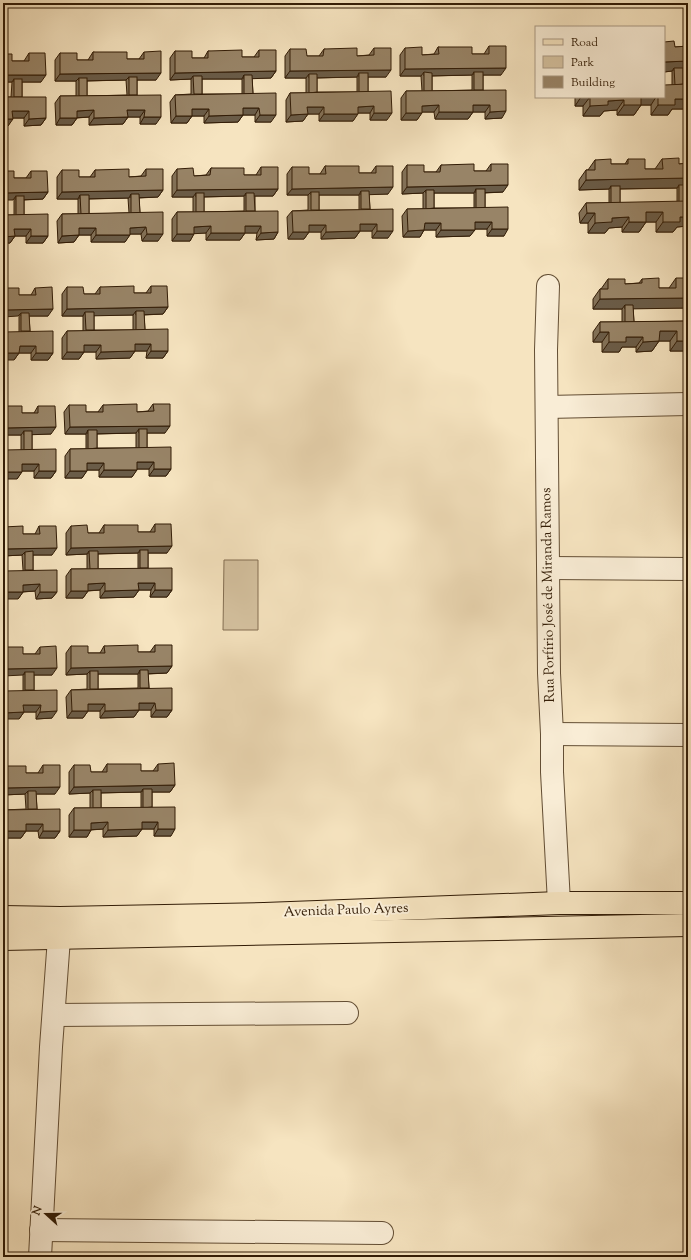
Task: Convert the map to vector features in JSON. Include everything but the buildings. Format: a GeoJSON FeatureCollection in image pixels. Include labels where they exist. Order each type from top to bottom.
{"type":"FeatureCollection","features":[{"type":"Feature","properties":{"kind":"main road","name":"Avenida Paulo Ayres"},"geometry":{"type":"LineString","coordinates":[[3,939],[58,928],[272,914],[559,903],[688,903]]}},
{"type":"Feature","properties":{"kind":"main road"},"geometry":{"type":"LineString","coordinates":[[505,930],[541,923],[549,919],[559,910],[559,903]]}},
{"type":"Feature","properties":{"kind":"main road","name":"Avenida Paulo Ayres"},"geometry":{"type":"LineString","coordinates":[[3,917],[58,928],[505,930],[688,925]]}},
{"type":"Feature","properties":{"kind":"street","name":"Rua Porfírio José de Miranda Ramos"},"geometry":{"type":"LineString","coordinates":[[548,286],[546,350],[549,673],[552,772],[559,903]]}},
{"type":"Feature","properties":{"kind":"street"},"geometry":{"type":"LineString","coordinates":[[547,407],[688,404]]}},
{"type":"Feature","properties":{"kind":"street"},"geometry":{"type":"LineString","coordinates":[[549,568],[688,569]]}},
{"type":"Feature","properties":{"kind":"street"},"geometry":{"type":"LineString","coordinates":[[552,734],[688,735]]}},
{"type":"Feature","properties":{"kind":"street"},"geometry":{"type":"LineString","coordinates":[[40,1257],[58,928]]}},
{"type":"Feature","properties":{"kind":"street"},"geometry":{"type":"LineString","coordinates":[[54,1015],[347,1014]]}},
{"type":"Feature","properties":{"kind":"street"},"geometry":{"type":"LineString","coordinates":[[41,1230],[382,1233]]}},
{"type":"Feature","properties":{"kind":"green space"},"geometry":{"type":"Polygon","coordinates":[[[224,560],[258,560],[258,630],[223,630],[224,560]]]}}]}
